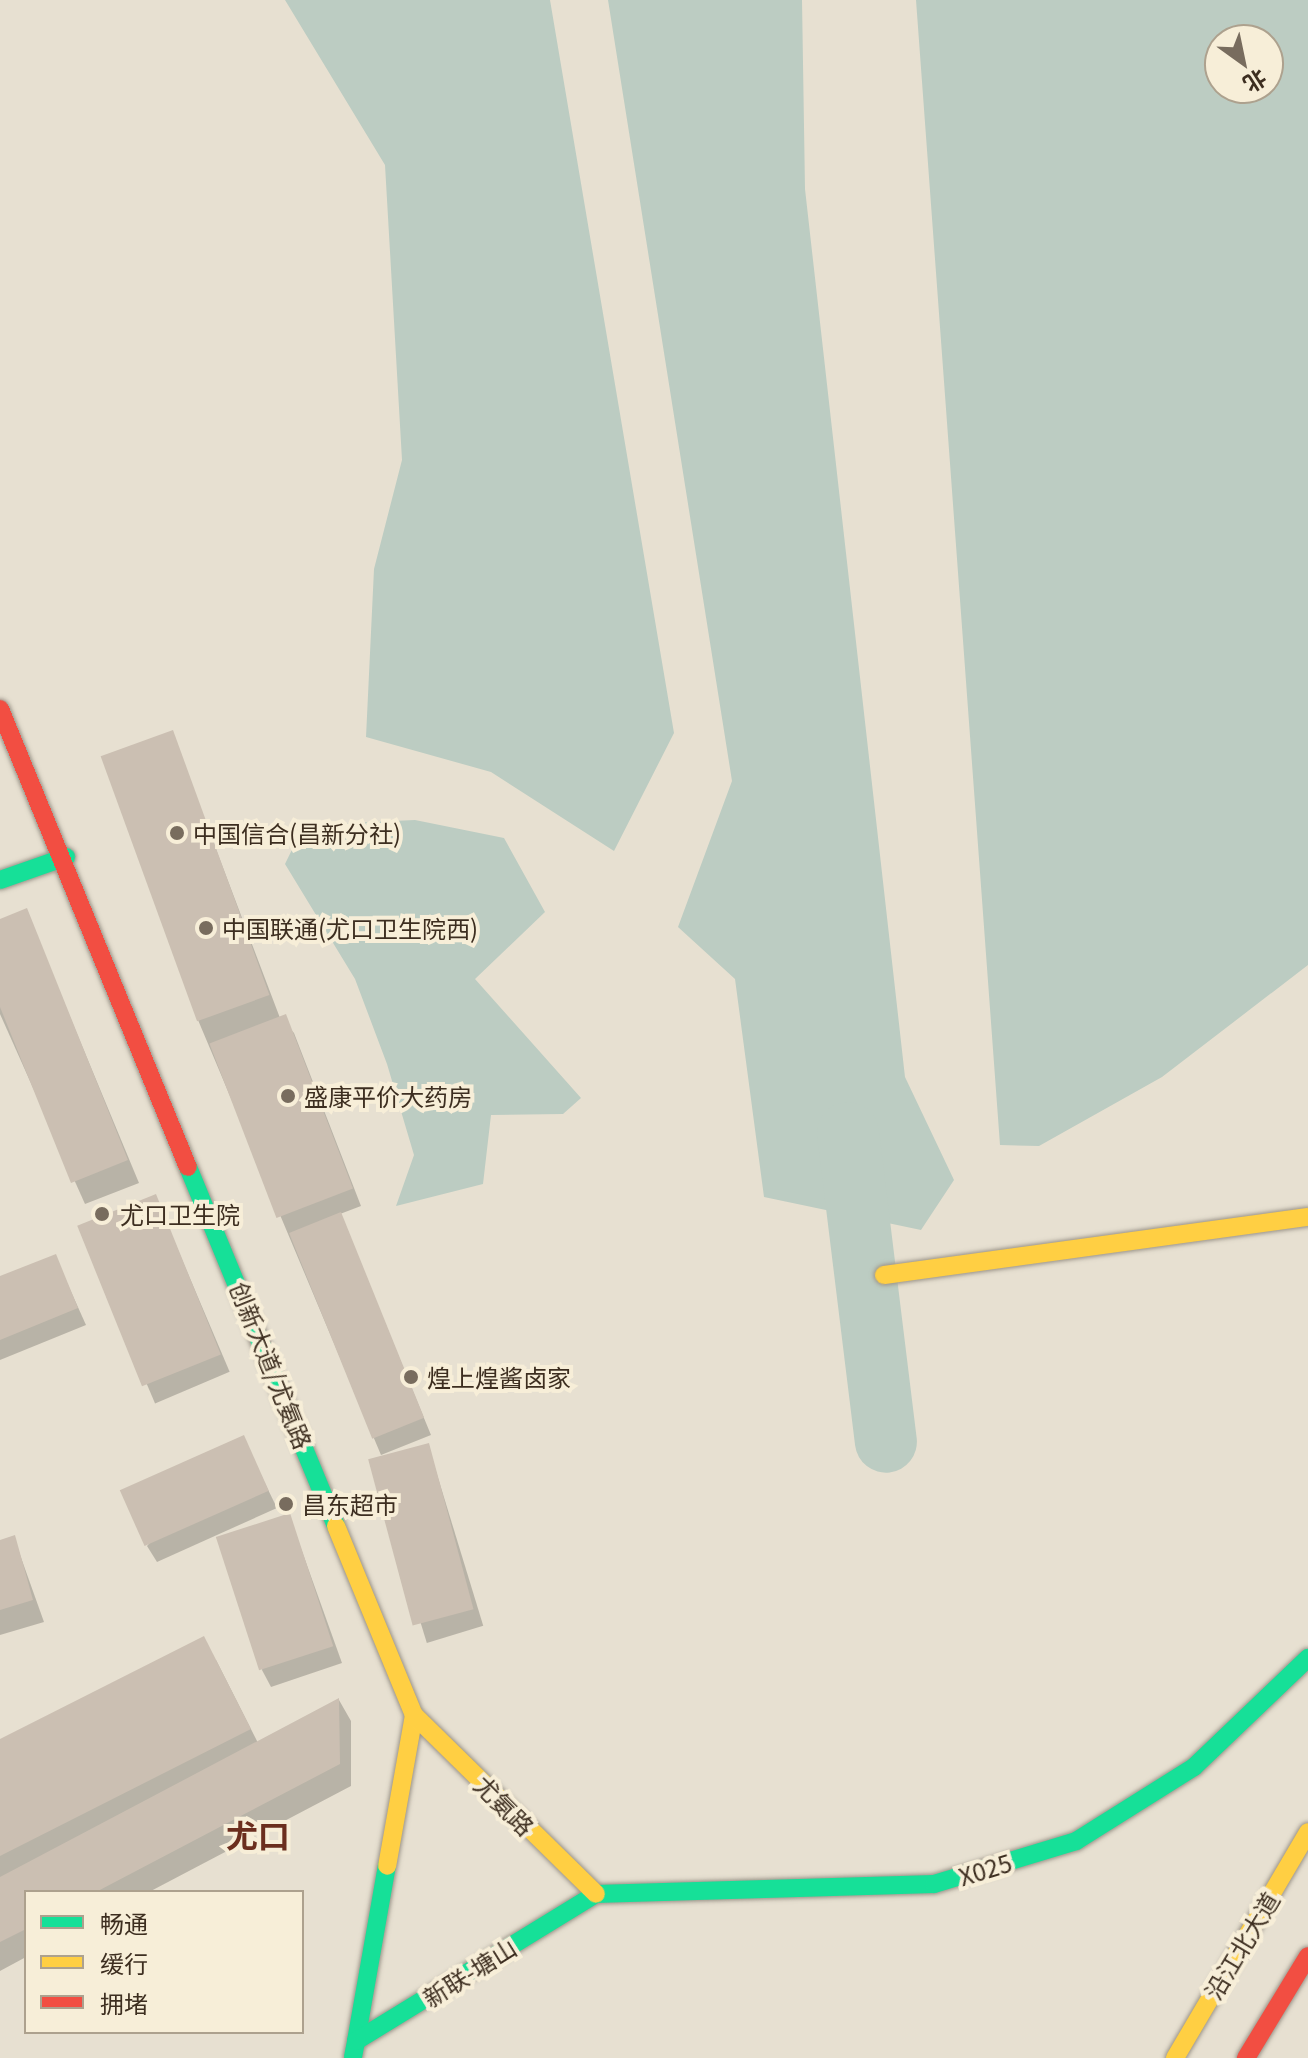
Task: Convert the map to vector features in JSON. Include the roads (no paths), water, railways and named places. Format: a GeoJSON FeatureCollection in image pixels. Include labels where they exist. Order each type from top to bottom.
{"type":"FeatureCollection","features":[{"type":"Feature","properties":{"kind":"main road","name":"创新大道/尤氨路"},"geometry":{"type":"LineString","coordinates":[[0,709],[66,857],[414,1715]]}},
{"type":"Feature","properties":{"kind":"main road"},"geometry":{"type":"LineString","coordinates":[[0,880],[66,857]]}},
{"type":"Feature","properties":{"kind":"main road"},"geometry":{"type":"LineString","coordinates":[[884,1275],[1308,1217]]}},
{"type":"Feature","properties":{"kind":"main road","name":"X025"},"geometry":{"type":"LineString","coordinates":[[596,1894],[934,1884],[1076,1841],[1194,1767],[1308,1658]]}},
{"type":"Feature","properties":{"kind":"main road"},"geometry":{"type":"LineString","coordinates":[[355,2050],[414,1715]]}},
{"type":"Feature","properties":{"kind":"main road","name":"尤氨路"},"geometry":{"type":"LineString","coordinates":[[414,1715],[596,1894]]}},
{"type":"Feature","properties":{"kind":"main road","name":"沿江北大道"},"geometry":{"type":"LineString","coordinates":[[1175,2058],[1308,1832]]}},
{"type":"Feature","properties":{"kind":"main road","name":"新联-塘山"},"geometry":{"type":"LineString","coordinates":[[355,2050],[596,1894]]}},
{"type":"Feature","properties":{"kind":"main road"},"geometry":{"type":"LineString","coordinates":[[1246,2058],[1308,1956]]}},
{"type":"Feature","properties":{"kind":"waterway"},"geometry":{"type":"LineString","coordinates":[[848,1133],[886,1442]]}},
{"type":"Feature","properties":{"kind":"place","name":"中国信合(昌新分社)"},"geometry":{"type":"Point","coordinates":[177,833]}},
{"type":"Feature","properties":{"kind":"place","name":"中国联通(尤口卫生院西)"},"geometry":{"type":"Point","coordinates":[206,928]}},
{"type":"Feature","properties":{"kind":"place","name":"盛康平价大药房"},"geometry":{"type":"Point","coordinates":[288,1096]}},
{"type":"Feature","properties":{"kind":"place","name":"尤口卫生院"},"geometry":{"type":"Point","coordinates":[102,1214]}},
{"type":"Feature","properties":{"kind":"place","name":"煌上煌酱卤家"},"geometry":{"type":"Point","coordinates":[411,1377]}},
{"type":"Feature","properties":{"kind":"place","name":"昌东超市"},"geometry":{"type":"Point","coordinates":[286,1504]}},
{"type":"Feature","properties":{"kind":"district","name":"尤口"},"geometry":{"type":"Point","coordinates":[258,1834]}}]}
